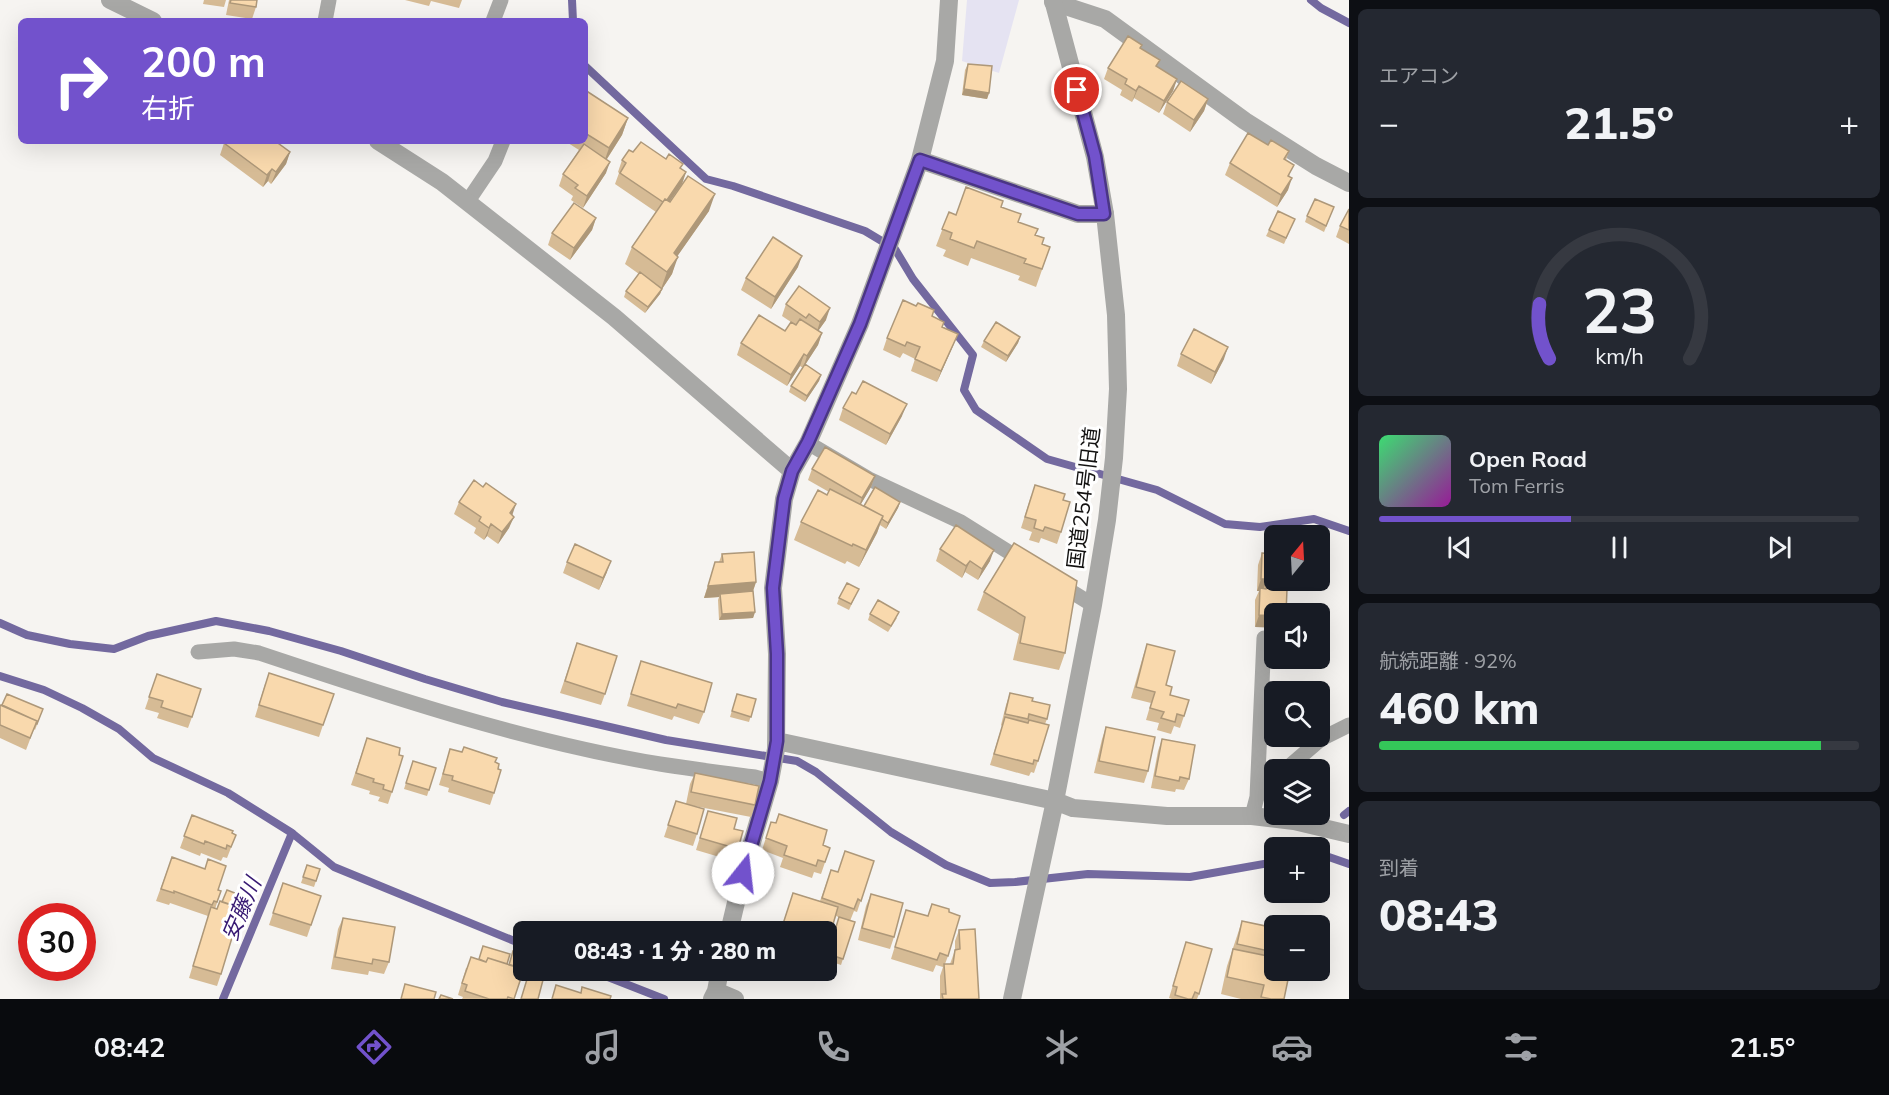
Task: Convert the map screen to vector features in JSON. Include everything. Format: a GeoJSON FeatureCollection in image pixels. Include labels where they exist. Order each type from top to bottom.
{"type":"FeatureCollection","features":[{"type":"Feature","properties":{"kind":"street"},"geometry":{"type":"LineString","coordinates":[[110,0],[147,18]]}},
{"type":"Feature","properties":{"kind":"street"},"geometry":{"type":"LineString","coordinates":[[732,921],[770,781],[777,741],[777,654],[773,588],[784,499],[792,471],[808,442],[860,324],[920,160],[945,61],[949,0]]}},
{"type":"Feature","properties":{"kind":"street"},"geometry":{"type":"LineString","coordinates":[[1053,1],[1105,19],[1245,120],[1316,166],[1349,183]]}},
{"type":"Feature","properties":{"kind":"street","name":"国道254号旧道"},"geometry":{"type":"LineString","coordinates":[[1012,999],[1055,801],[1093,605],[1112,479],[1118,389],[1116,315],[1095,156],[1053,1]]}},
{"type":"Feature","properties":{"kind":"street"},"geometry":{"type":"LineString","coordinates":[[383,144],[468,201],[614,317],[792,471]]}},
{"type":"Feature","properties":{"kind":"street"},"geometry":{"type":"LineString","coordinates":[[920,160],[1078,214],[1104,214]]}},
{"type":"Feature","properties":{"kind":"street"},"geometry":{"type":"LineString","coordinates":[[777,741],[1055,801],[1073,808],[1167,816],[1252,816],[1294,821],[1349,834]]}},
{"type":"Feature","properties":{"kind":"street"},"geometry":{"type":"LineString","coordinates":[[714,995],[735,999]]}},
{"type":"Feature","properties":{"kind":"lane"},"geometry":{"type":"LineString","coordinates":[[326,18],[329,0]]}},
{"type":"Feature","properties":{"kind":"lane"},"geometry":{"type":"LineString","coordinates":[[494,18],[501,0]]}},
{"type":"Feature","properties":{"kind":"lane"},"geometry":{"type":"LineString","coordinates":[[468,201],[495,161],[502,144]]}},
{"type":"Feature","properties":{"kind":"lane"},"geometry":{"type":"LineString","coordinates":[[808,442],[868,479],[961,522],[1093,605]]}},
{"type":"Feature","properties":{"kind":"lane"},"geometry":{"type":"LineString","coordinates":[[1252,816],[1257,797],[1264,638]]}},
{"type":"Feature","properties":{"kind":"lane"},"geometry":{"type":"LineString","coordinates":[[198,652],[234,649],[259,653],[449,714],[518,733],[660,764],[770,781]]}},
{"type":"Feature","properties":{"kind":"lane"},"geometry":{"type":"LineString","coordinates":[[1298,759],[1321,739],[1349,725]]}},
{"type":"Feature","properties":{"kind":"lane"},"geometry":{"type":"LineString","coordinates":[[1257,797],[1264,790]]}},
{"type":"Feature","properties":{"kind":"shaded area"},"geometry":{"type":"Polygon","coordinates":[[[967,0],[1019,0],[999,73],[962,61],[967,0]]]}},
{"type":"Feature","properties":{"kind":"building"},"geometry":{"type":"Polygon","coordinates":[[[231,0],[257,0],[256,7],[230,3],[231,0]]]}},
{"type":"Feature","properties":{"kind":"building"},"geometry":{"type":"Polygon","coordinates":[[[1128,36],[1142,45],[1140,48],[1160,60],[1156,66],[1177,79],[1164,101],[1139,86],[1136,91],[1125,84],[1127,79],[1108,68],[1128,36]]]}},
{"type":"Feature","properties":{"kind":"building"},"geometry":{"type":"Polygon","coordinates":[[[968,64],[992,66],[989,93],[964,89],[968,64]]]}},
{"type":"Feature","properties":{"kind":"building"},"geometry":{"type":"Polygon","coordinates":[[[1181,81],[1208,99],[1194,120],[1167,102],[1181,81]]]}},
{"type":"Feature","properties":{"kind":"building"},"geometry":{"type":"Polygon","coordinates":[[[588,92],[628,118],[609,148],[588,135],[588,92]]]}},
{"type":"Feature","properties":{"kind":"building"},"geometry":{"type":"Polygon","coordinates":[[[1248,133],[1268,145],[1271,140],[1289,151],[1284,159],[1294,165],[1288,176],[1292,178],[1281,195],[1230,163],[1248,133]]]}},
{"type":"Feature","properties":{"kind":"building"},"geometry":{"type":"Polygon","coordinates":[[[641,142],[666,159],[669,154],[683,164],[680,168],[686,172],[667,200],[663,202],[620,173],[626,163],[622,160],[629,150],[633,152],[641,142]]]}},
{"type":"Feature","properties":{"kind":"building"},"geometry":{"type":"Polygon","coordinates":[[[225,144],[279,144],[290,152],[276,172],[272,169],[267,175],[225,144]]]}},
{"type":"Feature","properties":{"kind":"building"},"geometry":{"type":"Polygon","coordinates":[[[584,144],[610,162],[587,196],[575,188],[578,185],[563,174],[584,144]]]}},
{"type":"Feature","properties":{"kind":"building"},"geometry":{"type":"Polygon","coordinates":[[[688,176],[715,194],[674,253],[678,257],[667,272],[632,247],[665,199],[670,202],[688,176]]]}},
{"type":"Feature","properties":{"kind":"building"},"geometry":{"type":"Polygon","coordinates":[[[966,187],[1003,201],[1001,207],[1021,214],[1018,222],[1038,229],[1035,235],[1044,238],[1042,244],[1050,247],[1042,269],[1024,263],[1026,259],[977,241],[974,248],[950,239],[952,233],[942,229],[949,212],[956,215],[966,187]]]}},
{"type":"Feature","properties":{"kind":"building"},"geometry":{"type":"Polygon","coordinates":[[[1315,199],[1334,207],[1326,226],[1307,216],[1315,199]]]}},
{"type":"Feature","properties":{"kind":"building"},"geometry":{"type":"Polygon","coordinates":[[[574,203],[596,218],[574,248],[552,233],[574,203]]]}},
{"type":"Feature","properties":{"kind":"building"},"geometry":{"type":"Polygon","coordinates":[[[1349,209],[1349,230],[1340,226],[1349,209]]]}},
{"type":"Feature","properties":{"kind":"building"},"geometry":{"type":"Polygon","coordinates":[[[1278,211],[1295,219],[1286,238],[1269,230],[1278,211]]]}},
{"type":"Feature","properties":{"kind":"building"},"geometry":{"type":"Polygon","coordinates":[[[773,237],[802,256],[775,297],[746,278],[773,237]]]}},
{"type":"Feature","properties":{"kind":"building"},"geometry":{"type":"Polygon","coordinates":[[[640,272],[662,289],[648,307],[626,291],[640,272]]]}},
{"type":"Feature","properties":{"kind":"building"},"geometry":{"type":"Polygon","coordinates":[[[799,286],[830,308],[820,322],[809,314],[806,318],[786,304],[799,286]]]}},
{"type":"Feature","properties":{"kind":"building"},"geometry":{"type":"Polygon","coordinates":[[[903,300],[934,310],[932,316],[944,322],[942,327],[958,334],[941,371],[915,359],[920,347],[907,342],[905,346],[887,338],[903,300]]]}},
{"type":"Feature","properties":{"kind":"building"},"geometry":{"type":"Polygon","coordinates":[[[759,315],[785,331],[791,322],[796,325],[800,319],[822,333],[807,356],[804,354],[791,375],[741,343],[759,315]]]}},
{"type":"Feature","properties":{"kind":"building"},"geometry":{"type":"Polygon","coordinates":[[[996,322],[1020,337],[1008,356],[984,341],[996,322]]]}},
{"type":"Feature","properties":{"kind":"building"},"geometry":{"type":"Polygon","coordinates":[[[1194,329],[1228,347],[1215,372],[1181,354],[1194,329]]]}},
{"type":"Feature","properties":{"kind":"building"},"geometry":{"type":"Polygon","coordinates":[[[805,364],[821,375],[807,396],[791,386],[805,364]]]}},
{"type":"Feature","properties":{"kind":"building"},"geometry":{"type":"Polygon","coordinates":[[[863,381],[907,404],[890,434],[843,408],[852,392],[856,394],[863,381]]]}},
{"type":"Feature","properties":{"kind":"building"},"geometry":{"type":"Polygon","coordinates":[[[825,447],[875,476],[862,498],[812,469],[825,447]]]}},
{"type":"Feature","properties":{"kind":"building"},"geometry":{"type":"Polygon","coordinates":[[[474,480],[483,487],[486,483],[516,504],[510,513],[514,517],[502,532],[491,524],[489,528],[479,521],[481,517],[459,502],[474,480]]]}},
{"type":"Feature","properties":{"kind":"building"},"geometry":{"type":"Polygon","coordinates":[[[1035,485],[1065,494],[1063,500],[1070,502],[1061,532],[1045,527],[1043,531],[1034,528],[1036,520],[1025,517],[1035,485]]]}},
{"type":"Feature","properties":{"kind":"building"},"geometry":{"type":"Polygon","coordinates":[[[875,487],[900,502],[888,523],[882,519],[883,516],[864,506],[875,487]]]}},
{"type":"Feature","properties":{"kind":"building"},"geometry":{"type":"Polygon","coordinates":[[[830,489],[883,516],[866,550],[853,544],[852,546],[801,522],[818,490],[827,495],[830,489]]]}},
{"type":"Feature","properties":{"kind":"building"},"geometry":{"type":"Polygon","coordinates":[[[956,525],[994,550],[982,569],[970,561],[966,566],[940,549],[956,525]]]}},
{"type":"Feature","properties":{"kind":"building"},"geometry":{"type":"Polygon","coordinates":[[[1014,543],[1077,581],[1065,653],[1020,643],[1025,617],[984,592],[1014,543]]]}},
{"type":"Feature","properties":{"kind":"building"},"geometry":{"type":"Polygon","coordinates":[[[575,544],[611,561],[603,578],[567,562],[575,544]]]}},
{"type":"Feature","properties":{"kind":"building"},"geometry":{"type":"Polygon","coordinates":[[[754,552],[756,582],[708,586],[715,562],[723,562],[722,554],[754,552]]]}},
{"type":"Feature","properties":{"kind":"building"},"geometry":{"type":"Polygon","coordinates":[[[1262,553],[1264,553],[1264,579],[1261,579],[1262,553]]]}},
{"type":"Feature","properties":{"kind":"building"},"geometry":{"type":"Polygon","coordinates":[[[847,583],[859,589],[851,604],[839,598],[847,583]]]}},
{"type":"Feature","properties":{"kind":"building"},"geometry":{"type":"Polygon","coordinates":[[[1260,588],[1264,589],[1264,591],[1287,591],[1286,603],[1264,603],[1264,615],[1259,615],[1260,588]]]}},
{"type":"Feature","properties":{"kind":"building"},"geometry":{"type":"Polygon","coordinates":[[[753,591],[755,612],[722,614],[720,594],[753,591]]]}},
{"type":"Feature","properties":{"kind":"building"},"geometry":{"type":"Polygon","coordinates":[[[878,600],[899,612],[891,626],[870,614],[878,600]]]}},
{"type":"Feature","properties":{"kind":"building"},"geometry":{"type":"Polygon","coordinates":[[[577,643],[617,656],[605,694],[565,681],[577,643]]]}},
{"type":"Feature","properties":{"kind":"building"},"geometry":{"type":"Polygon","coordinates":[[[1147,644],[1175,651],[1166,685],[1172,687],[1170,695],[1189,700],[1184,716],[1177,714],[1175,722],[1161,718],[1164,712],[1150,708],[1155,692],[1136,687],[1147,644]]]}},
{"type":"Feature","properties":{"kind":"building"},"geometry":{"type":"Polygon","coordinates":[[[641,661],[712,683],[704,712],[678,704],[676,708],[631,694],[641,661]]]}},
{"type":"Feature","properties":{"kind":"building"},"geometry":{"type":"Polygon","coordinates":[[[269,673],[334,694],[323,725],[259,705],[269,673]]]}},
{"type":"Feature","properties":{"kind":"building"},"geometry":{"type":"Polygon","coordinates":[[[157,674],[201,689],[192,717],[161,707],[163,701],[149,697],[157,674]]]}},
{"type":"Feature","properties":{"kind":"building"},"geometry":{"type":"Polygon","coordinates":[[[1010,693],[1033,698],[1032,701],[1050,705],[1047,719],[1029,714],[1028,719],[1005,714],[1010,693]]]}},
{"type":"Feature","properties":{"kind":"building"},"geometry":{"type":"Polygon","coordinates":[[[7,694],[43,709],[37,724],[37,721],[2,705],[7,694]]]}},
{"type":"Feature","properties":{"kind":"building"},"geometry":{"type":"Polygon","coordinates":[[[737,694],[756,699],[751,717],[732,711],[737,694]]]}},
{"type":"Feature","properties":{"kind":"building"},"geometry":{"type":"Polygon","coordinates":[[[0,705],[37,721],[30,738],[0,725],[0,705]]]}},
{"type":"Feature","properties":{"kind":"building"},"geometry":{"type":"Polygon","coordinates":[[[1005,717],[1049,725],[1038,761],[1034,760],[1033,764],[994,754],[1005,717]]]}},
{"type":"Feature","properties":{"kind":"building"},"geometry":{"type":"Polygon","coordinates":[[[1106,727],[1155,737],[1148,771],[1099,761],[1106,727]]]}},
{"type":"Feature","properties":{"kind":"building"},"geometry":{"type":"Polygon","coordinates":[[[367,738],[400,748],[399,755],[403,756],[392,792],[383,789],[384,785],[373,782],[374,779],[356,773],[367,738]]]}},
{"type":"Feature","properties":{"kind":"building"},"geometry":{"type":"Polygon","coordinates":[[[1162,739],[1195,745],[1189,779],[1180,777],[1179,781],[1155,776],[1162,739]]]}},
{"type":"Feature","properties":{"kind":"building"},"geometry":{"type":"Polygon","coordinates":[[[464,747],[497,758],[495,762],[499,764],[498,769],[501,770],[494,793],[452,780],[453,776],[443,774],[450,749],[462,752],[464,747]]]}},
{"type":"Feature","properties":{"kind":"building"},"geometry":{"type":"Polygon","coordinates":[[[413,761],[436,768],[429,790],[406,783],[413,761]]]}},
{"type":"Feature","properties":{"kind":"building"},"geometry":{"type":"Polygon","coordinates":[[[695,773],[759,786],[755,805],[691,792],[695,773]]]}},
{"type":"Feature","properties":{"kind":"building"},"geometry":{"type":"Polygon","coordinates":[[[676,801],[704,809],[697,834],[668,825],[676,801]]]}},
{"type":"Feature","properties":{"kind":"building"},"geometry":{"type":"Polygon","coordinates":[[[708,811],[737,818],[734,829],[743,831],[738,849],[700,838],[708,811]]]}},
{"type":"Feature","properties":{"kind":"building"},"geometry":{"type":"Polygon","coordinates":[[[779,814],[827,830],[823,845],[830,848],[825,862],[818,860],[816,866],[784,855],[787,846],[766,838],[771,822],[776,823],[779,814]]]}},
{"type":"Feature","properties":{"kind":"building"},"geometry":{"type":"Polygon","coordinates":[[[192,815],[233,831],[232,833],[236,835],[231,847],[227,845],[226,849],[205,841],[204,844],[184,836],[192,815]]]}},
{"type":"Feature","properties":{"kind":"building"},"geometry":{"type":"Polygon","coordinates":[[[845,851],[874,861],[861,901],[858,899],[854,909],[822,898],[831,870],[838,872],[845,851]]]}},
{"type":"Feature","properties":{"kind":"building"},"geometry":{"type":"Polygon","coordinates":[[[172,857],[205,869],[208,859],[226,866],[218,890],[221,891],[217,902],[214,901],[212,905],[174,891],[174,893],[161,889],[172,857]]]}},
{"type":"Feature","properties":{"kind":"building"},"geometry":{"type":"Polygon","coordinates":[[[307,865],[320,869],[316,881],[303,877],[307,865]]]}},
{"type":"Feature","properties":{"kind":"building"},"geometry":{"type":"Polygon","coordinates":[[[283,883],[321,896],[311,925],[273,913],[283,883]]]}},
{"type":"Feature","properties":{"kind":"building"},"geometry":{"type":"Polygon","coordinates":[[[227,890],[240,895],[237,907],[222,902],[227,890]]]}},
{"type":"Feature","properties":{"kind":"building"},"geometry":{"type":"Polygon","coordinates":[[[793,893],[838,907],[834,921],[784,921],[793,893]]]}},
{"type":"Feature","properties":{"kind":"building"},"geometry":{"type":"Polygon","coordinates":[[[871,894],[903,903],[894,937],[862,928],[871,894]]]}},
{"type":"Feature","properties":{"kind":"building"},"geometry":{"type":"Polygon","coordinates":[[[220,901],[241,908],[221,974],[193,966],[211,907],[217,909],[220,901]]]}},
{"type":"Feature","properties":{"kind":"building"},"geometry":{"type":"Polygon","coordinates":[[[932,904],[949,909],[949,912],[960,916],[948,956],[940,953],[937,960],[895,947],[906,910],[928,916],[932,904]]]}},
{"type":"Feature","properties":{"kind":"building"},"geometry":{"type":"Polygon","coordinates":[[[839,917],[855,922],[843,959],[837,957],[839,917]]]}},
{"type":"Feature","properties":{"kind":"building"},"geometry":{"type":"Polygon","coordinates":[[[343,918],[395,927],[389,962],[373,959],[372,964],[335,957],[343,918]]]}},
{"type":"Feature","properties":{"kind":"building"},"geometry":{"type":"Polygon","coordinates":[[[1242,921],[1264,926],[1264,950],[1237,944],[1242,921]]]}},
{"type":"Feature","properties":{"kind":"building"},"geometry":{"type":"Polygon","coordinates":[[[975,929],[979,999],[943,999],[942,994],[946,994],[944,964],[953,964],[955,950],[960,949],[959,930],[975,929]]]}},
{"type":"Feature","properties":{"kind":"building"},"geometry":{"type":"Polygon","coordinates":[[[1186,942],[1212,949],[1199,994],[1195,992],[1192,999],[1175,995],[1177,987],[1173,986],[1186,942]]]}},
{"type":"Feature","properties":{"kind":"building"},"geometry":{"type":"Polygon","coordinates":[[[483,946],[510,954],[507,964],[488,958],[486,962],[479,959],[483,946]]]}},
{"type":"Feature","properties":{"kind":"building"},"geometry":{"type":"Polygon","coordinates":[[[1233,949],[1264,955],[1264,981],[1288,981],[1284,999],[1261,997],[1264,985],[1227,977],[1233,949]]]}},
{"type":"Feature","properties":{"kind":"building"},"geometry":{"type":"Polygon","coordinates":[[[513,951],[513,966],[509,965],[513,951]]]}},
{"type":"Feature","properties":{"kind":"building"},"geometry":{"type":"Polygon","coordinates":[[[471,957],[486,962],[488,958],[513,966],[513,981],[520,981],[514,999],[508,997],[507,999],[489,999],[465,991],[467,985],[462,983],[471,957]]]}},
{"type":"Feature","properties":{"kind":"building"},"geometry":{"type":"Polygon","coordinates":[[[526,981],[543,981],[538,999],[521,999],[526,981]]]}},
{"type":"Feature","properties":{"kind":"building"},"geometry":{"type":"Polygon","coordinates":[[[405,984],[436,992],[434,999],[401,999],[405,984]]]}},
{"type":"Feature","properties":{"kind":"building"},"geometry":{"type":"Polygon","coordinates":[[[556,985],[581,993],[582,987],[611,996],[610,999],[552,999],[556,985]]]}},
{"type":"Feature","properties":{"kind":"building"},"geometry":{"type":"Polygon","coordinates":[[[441,995],[453,999],[439,999],[441,995]]]}},
{"type":"Feature","properties":{"kind":"waterway"},"geometry":{"type":"LineString","coordinates":[[572,0],[573,18]]}},
{"type":"Feature","properties":{"kind":"waterway"},"geometry":{"type":"LineString","coordinates":[[1311,0],[1349,23]]}},
{"type":"Feature","properties":{"kind":"waterway"},"geometry":{"type":"LineString","coordinates":[[588,69],[706,179],[865,231],[895,249],[913,279],[973,355],[964,390],[976,410],[1047,459],[1157,490],[1225,524],[1260,527],[1314,519],[1349,531]]}},
{"type":"Feature","properties":{"kind":"waterway"},"geometry":{"type":"LineString","coordinates":[[0,623],[27,635],[70,644],[114,649],[148,636],[216,621],[269,631],[341,651],[502,702],[666,740],[797,761],[816,772],[891,832],[946,865],[990,883],[1088,874],[1190,877],[1264,864]]}},
{"type":"Feature","properties":{"kind":"waterway"},"geometry":{"type":"LineString","coordinates":[[0,676],[44,690],[119,729],[153,758],[228,793],[292,833],[334,867],[513,940]]}},
{"type":"Feature","properties":{"kind":"waterway"},"geometry":{"type":"LineString","coordinates":[[1344,815],[1349,811]]}},
{"type":"Feature","properties":{"kind":"waterway","name":"安藤川"},"geometry":{"type":"LineString","coordinates":[[223,999],[292,833]]}},
{"type":"Feature","properties":{"kind":"waterway"},"geometry":{"type":"LineString","coordinates":[[1330,857],[1349,864]]}},
{"type":"Feature","properties":{"kind":"waterway"},"geometry":{"type":"LineString","coordinates":[[618,981],[664,999]]}},
{"type":"Feature","properties":{"kind":"route"},"geometry":{"type":"LineString","coordinates":[[743,873],[770,781],[777,741],[777,654],[773,588],[784,499],[792,471],[808,442],[860,324],[920,160],[1078,214],[1104,214],[1095,156],[1077,90]]}}]}
